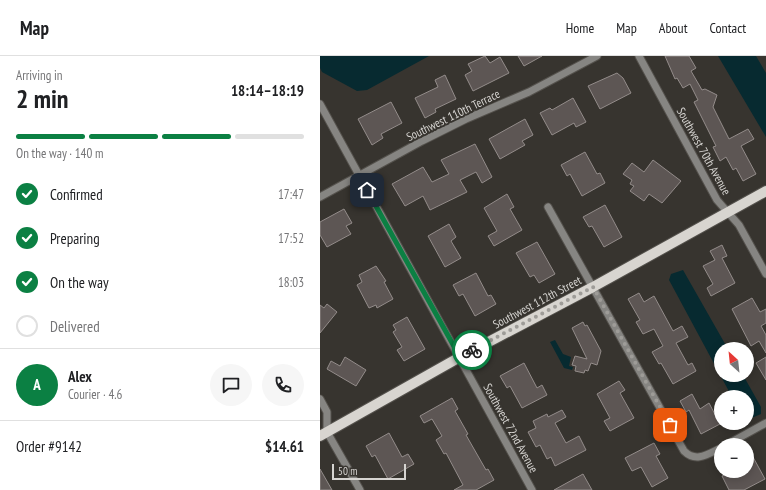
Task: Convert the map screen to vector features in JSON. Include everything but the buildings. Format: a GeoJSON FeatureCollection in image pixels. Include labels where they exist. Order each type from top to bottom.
{"type":"FeatureCollection","features":[{"type":"Feature","properties":{"kind":"main road","name":"Southwest 112th Street"},"geometry":{"type":"LineString","coordinates":[[322,432],[593,287],[766,191]]}},
{"type":"Feature","properties":{"kind":"street","name":"Southwest 110th Terrace"},"geometry":{"type":"LineString","coordinates":[[320,197],[444,130],[529,92],[597,56]]}},
{"type":"Feature","properties":{"kind":"street","name":"Southwest 70th Avenue"},"geometry":{"type":"LineString","coordinates":[[639,56],[718,200],[739,225],[766,274]]}},
{"type":"Feature","properties":{"kind":"street","name":"Southwest 72nd Avenue"},"geometry":{"type":"LineString","coordinates":[[320,104],[532,490]]}},
{"type":"Feature","properties":{"kind":"street"},"geometry":{"type":"LineString","coordinates":[[548,207],[684,451],[694,458],[705,456],[714,452]]}},
{"type":"Feature","properties":{"kind":"street"},"geometry":{"type":"LineString","coordinates":[[320,399],[327,412],[322,432],[360,490]]}},
{"type":"Feature","properties":{"kind":"street"},"geometry":{"type":"LineString","coordinates":[[739,438],[766,423]]}},
{"type":"Feature","properties":{"kind":"water"},"geometry":{"type":"Polygon","coordinates":[[[320,56],[429,56],[367,90],[357,91],[322,72],[320,68],[320,56]]]}},
{"type":"Feature","properties":{"kind":"water"},"geometry":{"type":"Polygon","coordinates":[[[718,56],[756,56],[766,73],[766,137],[718,56]]]}},
{"type":"Feature","properties":{"kind":"water"},"geometry":{"type":"Polygon","coordinates":[[[683,270],[724,342],[714,342],[714,364],[669,280],[671,274],[683,270]]]}},
{"type":"Feature","properties":{"kind":"water"},"geometry":{"type":"Polygon","coordinates":[[[555,340],[563,354],[571,357],[569,366],[573,367],[572,370],[564,368],[550,342],[555,340]]]}},
{"type":"Feature","properties":{"kind":"water"},"geometry":{"type":"Polygon","coordinates":[[[724,382],[747,382],[751,390],[728,390],[724,382]]]}},
{"type":"Feature","properties":{"kind":"water"},"geometry":{"type":"Polygon","coordinates":[[[754,395],[761,407],[761,414],[754,417],[754,395]]]}},
{"type":"Feature","properties":{"kind":"way so far"},"geometry":{"type":"LineString","coordinates":[[472,350],[593,287],[670,425]]}},
{"type":"Feature","properties":{"kind":"route"},"geometry":{"type":"LineString","coordinates":[[367,190],[460,357],[472,350]]}}]}
